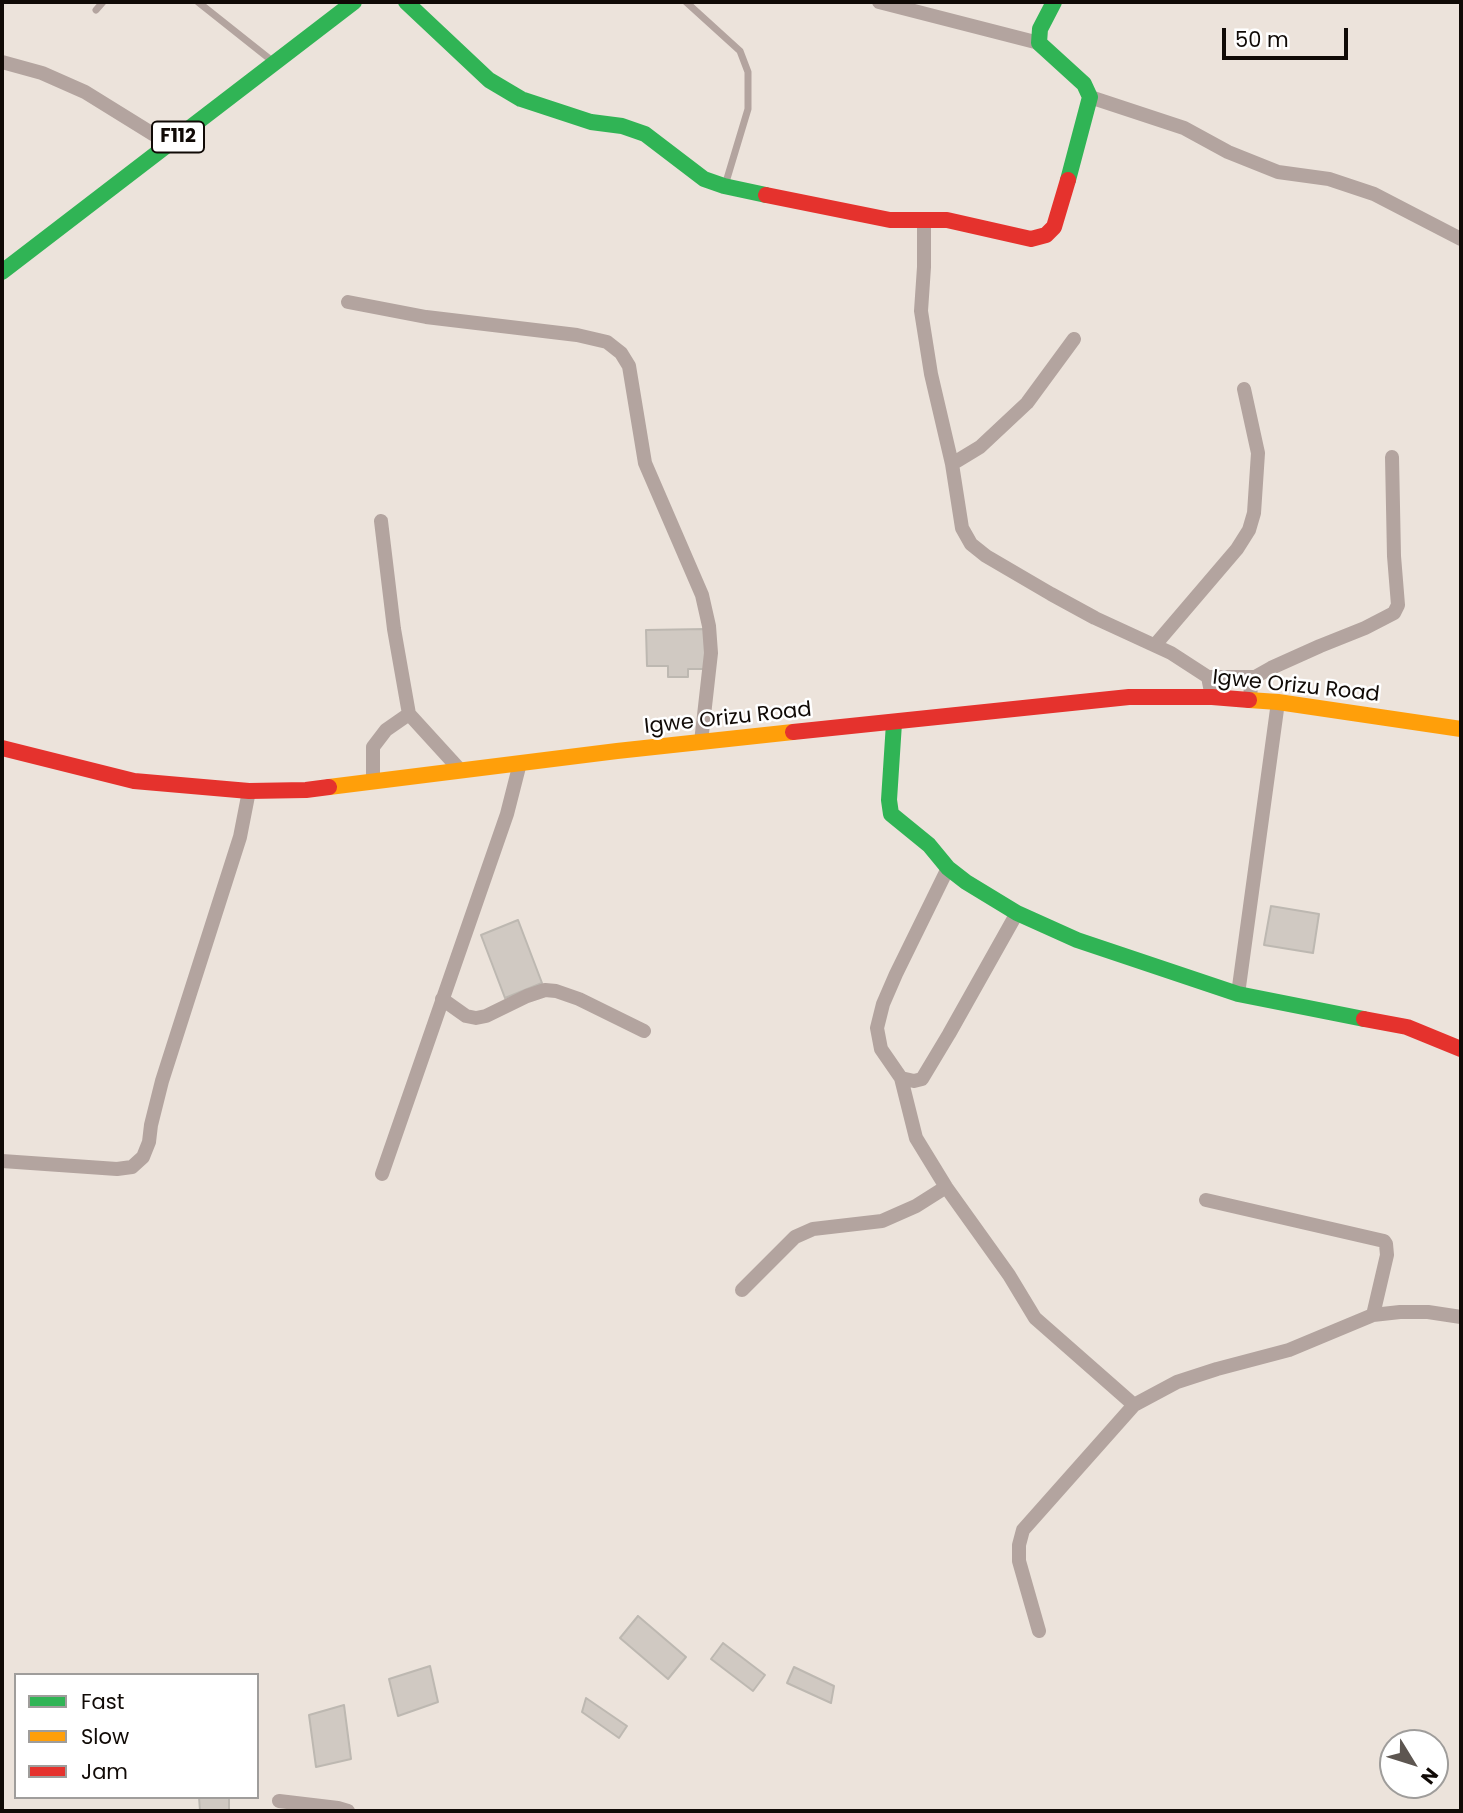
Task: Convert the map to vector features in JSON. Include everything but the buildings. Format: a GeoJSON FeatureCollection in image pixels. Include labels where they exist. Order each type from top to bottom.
{"type":"FeatureCollection","features":[{"type":"Feature","properties":{"kind":"main road","name":"F112"},"geometry":{"type":"LineString","coordinates":[[2,272],[354,2]]}},
{"type":"Feature","properties":{"kind":"main road"},"geometry":{"type":"LineString","coordinates":[[406,2],[489,80],[521,99],[591,122],[645,134],[704,179],[724,186],[890,220],[947,220],[1031,239],[1046,235],[1054,227],[1090,97],[1084,84],[1039,43],[1040,29],[1054,2]]}},
{"type":"Feature","properties":{"kind":"main road","name":"Igwe Orizu Road"},"geometry":{"type":"LineString","coordinates":[[2,748],[134,782],[249,791],[306,790],[701,742],[1129,698],[1212,697],[1279,702],[1461,729]]}},
{"type":"Feature","properties":{"kind":"main road"},"geometry":{"type":"LineString","coordinates":[[894,723],[889,800],[891,814],[929,845],[948,868],[1017,913],[1077,940],[1238,994],[1407,1027],[1461,1049]]}},
{"type":"Feature","properties":{"kind":"street"},"geometry":{"type":"LineString","coordinates":[[879,2],[1039,43]]}},
{"type":"Feature","properties":{"kind":"street"},"geometry":{"type":"LineString","coordinates":[[2,62],[42,73],[85,92],[169,144]]}},
{"type":"Feature","properties":{"kind":"street"},"geometry":{"type":"LineString","coordinates":[[1090,97],[1184,128],[1228,152],[1278,172],[1329,179],[1374,194],[1461,239]]}},
{"type":"Feature","properties":{"kind":"street"},"geometry":{"type":"LineString","coordinates":[[924,221],[921,311],[962,528],[971,544],[986,556],[1051,594],[1095,618],[1171,653],[1208,677],[1255,677],[1394,613],[1398,605],[1392,457]]}},
{"type":"Feature","properties":{"kind":"street"},"geometry":{"type":"LineString","coordinates":[[348,302],[426,317],[577,335],[607,342],[621,353],[629,366],[645,463],[702,595],[709,626],[711,653],[701,742]]}},
{"type":"Feature","properties":{"kind":"street"},"geometry":{"type":"LineString","coordinates":[[952,464],[979,446],[1027,403],[1074,339]]}},
{"type":"Feature","properties":{"kind":"street"},"geometry":{"type":"LineString","coordinates":[[1155,645],[1237,549],[1249,530],[1254,513],[1258,453],[1244,389]]}},
{"type":"Feature","properties":{"kind":"street"},"geometry":{"type":"LineString","coordinates":[[382,521],[394,629],[409,714],[461,771]]}},
{"type":"Feature","properties":{"kind":"street"},"geometry":{"type":"LineString","coordinates":[[1208,677],[1212,697]]}},
{"type":"Feature","properties":{"kind":"street"},"geometry":{"type":"LineString","coordinates":[[1250,700],[1251,684],[1255,677]]}},
{"type":"Feature","properties":{"kind":"street"},"geometry":{"type":"LineString","coordinates":[[1238,994],[1279,702]]}},
{"type":"Feature","properties":{"kind":"street"},"geometry":{"type":"LineString","coordinates":[[373,782],[373,747],[386,730],[409,714]]}},
{"type":"Feature","properties":{"kind":"street"},"geometry":{"type":"LineString","coordinates":[[382,1174],[508,814],[520,763]]}},
{"type":"Feature","properties":{"kind":"street"},"geometry":{"type":"LineString","coordinates":[[2,1161],[117,1169],[132,1167],[143,1157],[149,1142],[162,1081],[240,837],[249,791]]}},
{"type":"Feature","properties":{"kind":"street"},"geometry":{"type":"LineString","coordinates":[[948,868],[883,1004],[877,1028],[881,1049],[901,1079],[916,1138],[1035,1318],[1134,1405]]}},
{"type":"Feature","properties":{"kind":"street"},"geometry":{"type":"LineString","coordinates":[[901,1079],[922,1079],[1017,913]]}},
{"type":"Feature","properties":{"kind":"street"},"geometry":{"type":"LineString","coordinates":[[442,999],[466,1016],[477,1017],[486,1016],[545,990],[556,991],[579,999],[644,1031]]}},
{"type":"Feature","properties":{"kind":"street"},"geometry":{"type":"LineString","coordinates":[[742,1290],[795,1237],[813,1229],[882,1221],[916,1206],[947,1187]]}},
{"type":"Feature","properties":{"kind":"street"},"geometry":{"type":"LineString","coordinates":[[1206,1200],[1384,1241],[1387,1255],[1373,1315]]}},
{"type":"Feature","properties":{"kind":"street"},"geometry":{"type":"LineString","coordinates":[[1039,1631],[1019,1561],[1023,1530],[1134,1405],[1177,1382],[1289,1350],[1373,1315],[1428,1312],[1461,1317]]}},
{"type":"Feature","properties":{"kind":"street"},"geometry":{"type":"LineString","coordinates":[[279,1801],[348,1811]]}},
{"type":"Feature","properties":{"kind":"lane"},"geometry":{"type":"LineString","coordinates":[[96,10],[103,2]]}},
{"type":"Feature","properties":{"kind":"lane"},"geometry":{"type":"LineString","coordinates":[[198,2],[275,63]]}},
{"type":"Feature","properties":{"kind":"lane"},"geometry":{"type":"LineString","coordinates":[[686,2],[740,51],[748,72],[748,109],[724,186]]}},
{"type":"Feature","properties":{"kind":"traffic: fast"},"geometry":{"type":"LineString","coordinates":[[2,272],[354,2]]}},
{"type":"Feature","properties":{"kind":"traffic: fast"},"geometry":{"type":"LineString","coordinates":[[406,2],[489,80],[521,99],[591,122],[622,126],[645,134],[704,179],[766,195]]}},
{"type":"Feature","properties":{"kind":"traffic: fast"},"geometry":{"type":"LineString","coordinates":[[1054,2],[1040,29],[1039,43],[1084,84],[1090,97],[1068,180]]}},
{"type":"Feature","properties":{"kind":"traffic: fast"},"geometry":{"type":"LineString","coordinates":[[894,723],[889,800],[891,814],[929,845],[948,868],[966,882],[1017,913],[1077,940],[1238,994],[1364,1019]]}},
{"type":"Feature","properties":{"kind":"traffic: slow"},"geometry":{"type":"LineString","coordinates":[[1249,700],[1461,729]]}},
{"type":"Feature","properties":{"kind":"traffic: slow"},"geometry":{"type":"LineString","coordinates":[[329,787],[793,732]]}},
{"type":"Feature","properties":{"kind":"traffic: jam"},"geometry":{"type":"LineString","coordinates":[[766,195],[890,220],[947,220],[1031,239],[1046,235],[1054,227],[1068,180]]}},
{"type":"Feature","properties":{"kind":"traffic: jam"},"geometry":{"type":"LineString","coordinates":[[793,732],[1129,697],[1249,700]]}},
{"type":"Feature","properties":{"kind":"traffic: jam"},"geometry":{"type":"LineString","coordinates":[[2,748],[134,781],[249,791],[329,787]]}},
{"type":"Feature","properties":{"kind":"traffic: jam"},"geometry":{"type":"LineString","coordinates":[[1364,1019],[1407,1027],[1461,1049]]}}]}
